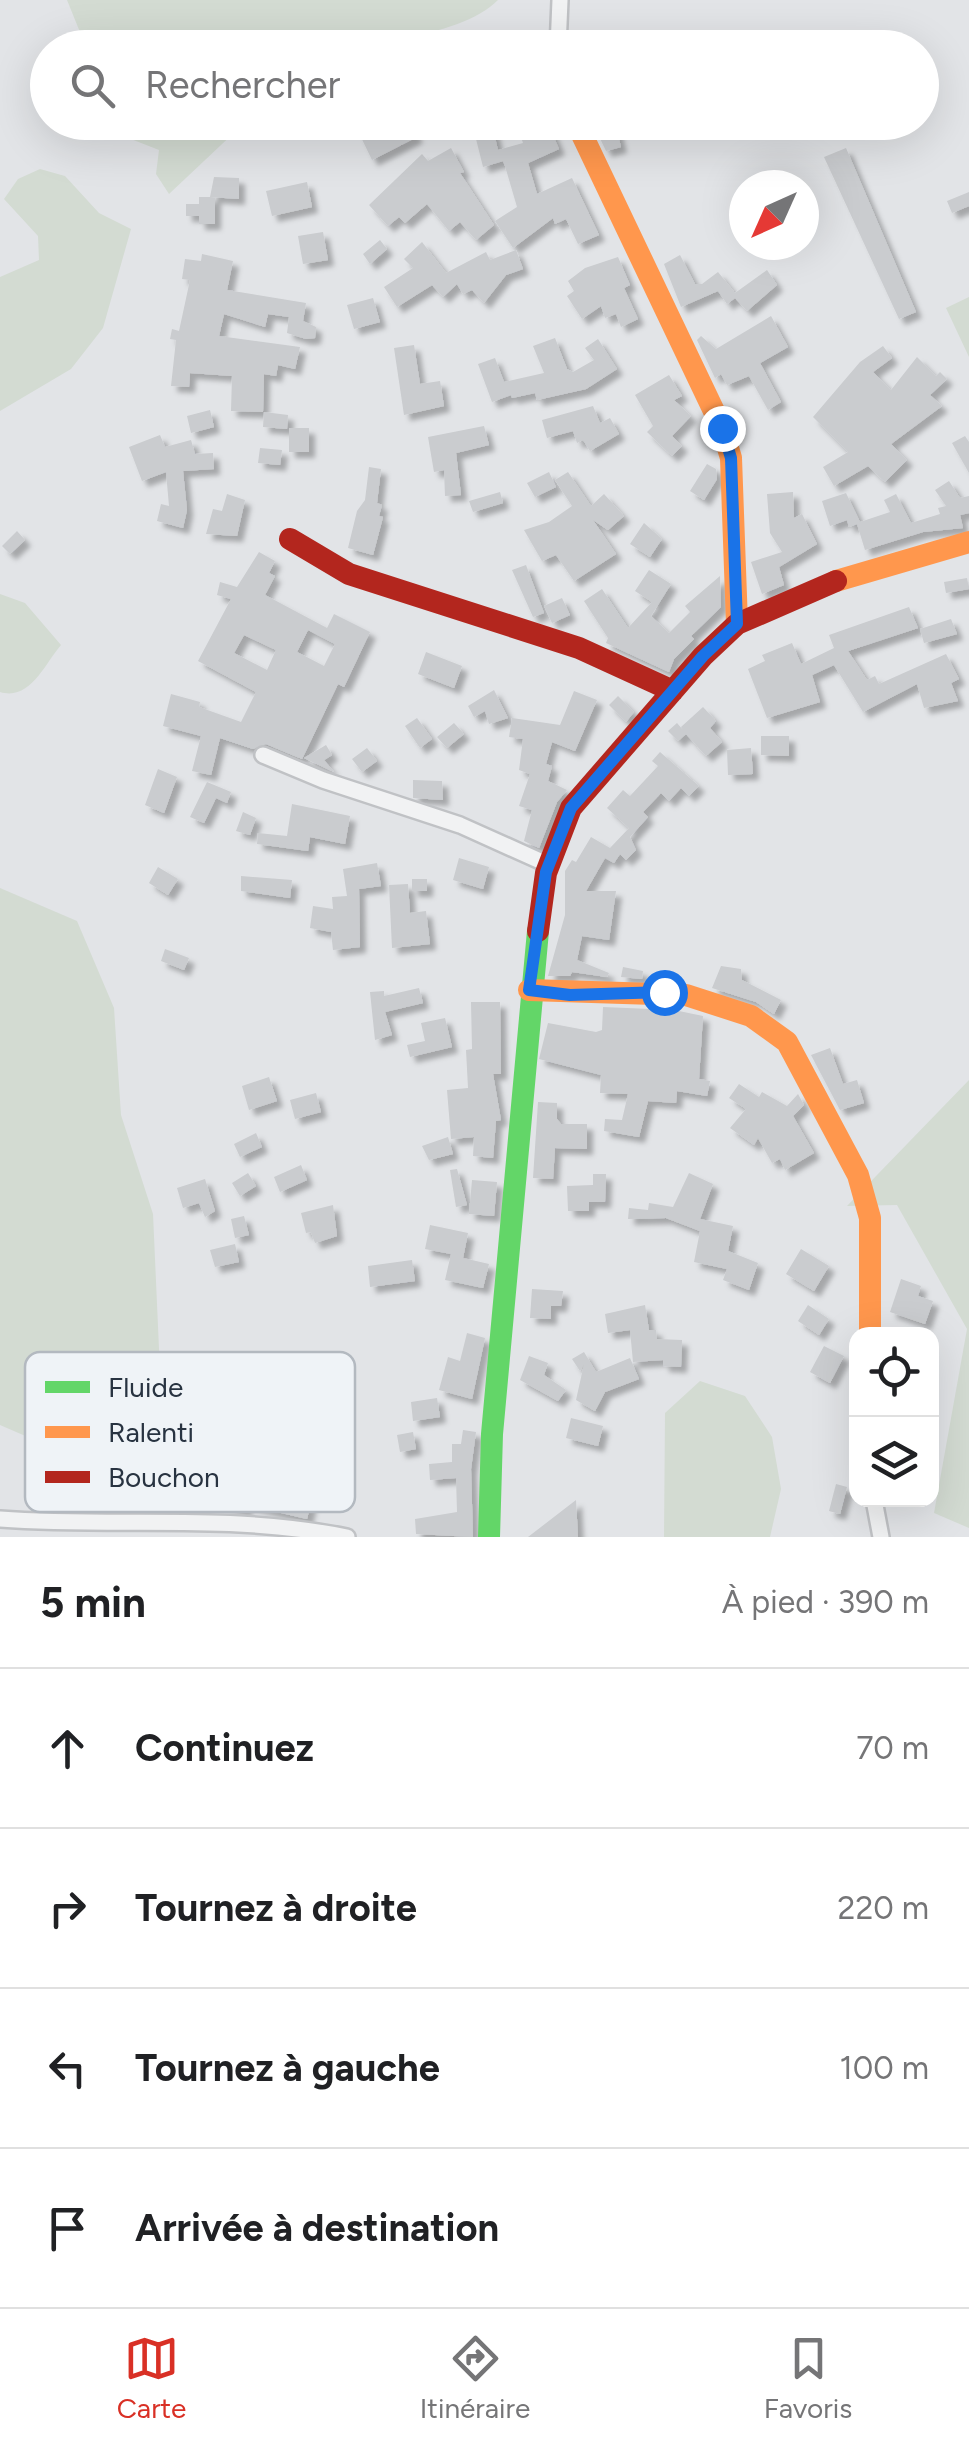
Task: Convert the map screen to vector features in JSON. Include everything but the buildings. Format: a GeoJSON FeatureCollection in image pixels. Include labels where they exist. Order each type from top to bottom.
{"type":"FeatureCollection","features":[{"type":"Feature","properties":{"kind":"street"},"geometry":{"type":"LineString","coordinates":[[559,30],[560,0]]}},
{"type":"Feature","properties":{"kind":"street"},"geometry":{"type":"LineString","coordinates":[[585,140],[722,428],[731,458],[737,624]]}},
{"type":"Feature","properties":{"kind":"street"},"geometry":{"type":"LineString","coordinates":[[290,540],[335,570],[527,635],[604,654],[673,691]]}},
{"type":"Feature","properties":{"kind":"street"},"geometry":{"type":"LineString","coordinates":[[489,1537],[492,1434],[529,990],[548,865],[571,808],[737,624],[862,571],[969,542]]}},
{"type":"Feature","properties":{"kind":"street"},"geometry":{"type":"LineString","coordinates":[[263,756],[460,825],[548,865]]}},
{"type":"Feature","properties":{"kind":"street"},"geometry":{"type":"LineString","coordinates":[[529,990],[686,995],[751,1016],[787,1042],[858,1175],[870,1218],[870,1327]]}},
{"type":"Feature","properties":{"kind":"street"},"geometry":{"type":"LineString","coordinates":[[875,1507],[881,1537]]}},
{"type":"Feature","properties":{"kind":"street"},"geometry":{"type":"LineString","coordinates":[[0,1519],[119,1523],[182,1519],[347,1537]]}},
{"type":"Feature","properties":{"kind":"shaded area"},"geometry":{"type":"Polygon","coordinates":[[[67,0],[498,0],[465,21],[435,30],[79,30],[67,0]]]}},
{"type":"Feature","properties":{"kind":"shaded area"},"geometry":{"type":"Polygon","coordinates":[[[133,140],[226,140],[169,194],[156,174],[159,150],[133,140]]]}},
{"type":"Feature","properties":{"kind":"shaded area"},"geometry":{"type":"Polygon","coordinates":[[[40,169],[65,176],[99,213],[131,229],[103,328],[71,369],[0,411],[0,277],[39,260],[38,236],[4,199],[18,179],[40,169]]]}},
{"type":"Feature","properties":{"kind":"shaded area"},"geometry":{"type":"Polygon","coordinates":[[[969,297],[969,357],[946,308],[969,297]]]}},
{"type":"Feature","properties":{"kind":"shaded area"},"geometry":{"type":"Polygon","coordinates":[[[0,594],[25,603],[61,645],[28,686],[11,693],[0,692],[0,594]]]}},
{"type":"Feature","properties":{"kind":"shaded area"},"geometry":{"type":"Polygon","coordinates":[[[0,888],[77,921],[114,1008],[121,1115],[153,1214],[159,1352],[25,1352],[25,1436],[0,1425],[0,888]]]}},
{"type":"Feature","properties":{"kind":"shaded area"},"geometry":{"type":"Polygon","coordinates":[[[969,1080],[969,1528],[934,1513],[935,1507],[939,1507],[939,1485],[967,1329],[897,1205],[847,1206],[969,1080]]]}},
{"type":"Feature","properties":{"kind":"shaded area"},"geometry":{"type":"Polygon","coordinates":[[[700,1381],[745,1396],[772,1437],[781,1489],[770,1537],[664,1537],[665,1413],[700,1381]]]}},
{"type":"Feature","properties":{"kind":"traffic: fast"},"geometry":{"type":"LineString","coordinates":[[489,1537],[492,1434],[538,931]]}},
{"type":"Feature","properties":{"kind":"traffic: slow"},"geometry":{"type":"LineString","coordinates":[[585,140],[722,428],[731,458],[737,624]]}},
{"type":"Feature","properties":{"kind":"traffic: slow"},"geometry":{"type":"LineString","coordinates":[[836,581],[969,542]]}},
{"type":"Feature","properties":{"kind":"traffic: slow"},"geometry":{"type":"LineString","coordinates":[[529,990],[686,995],[751,1016],[787,1042],[858,1175],[870,1218],[870,1327]]}},
{"type":"Feature","properties":{"kind":"traffic: jam"},"geometry":{"type":"LineString","coordinates":[[290,539],[349,574],[579,648],[673,691]]}},
{"type":"Feature","properties":{"kind":"traffic: jam"},"geometry":{"type":"LineString","coordinates":[[538,931],[546,873],[571,808],[703,656],[737,624],[836,581]]}},
{"type":"Feature","properties":{"kind":"route"},"geometry":{"type":"LineString","coordinates":[[664,992],[570,995],[529,990],[546,872],[571,808],[643,722],[737,624],[731,458],[722,428]]}}]}
